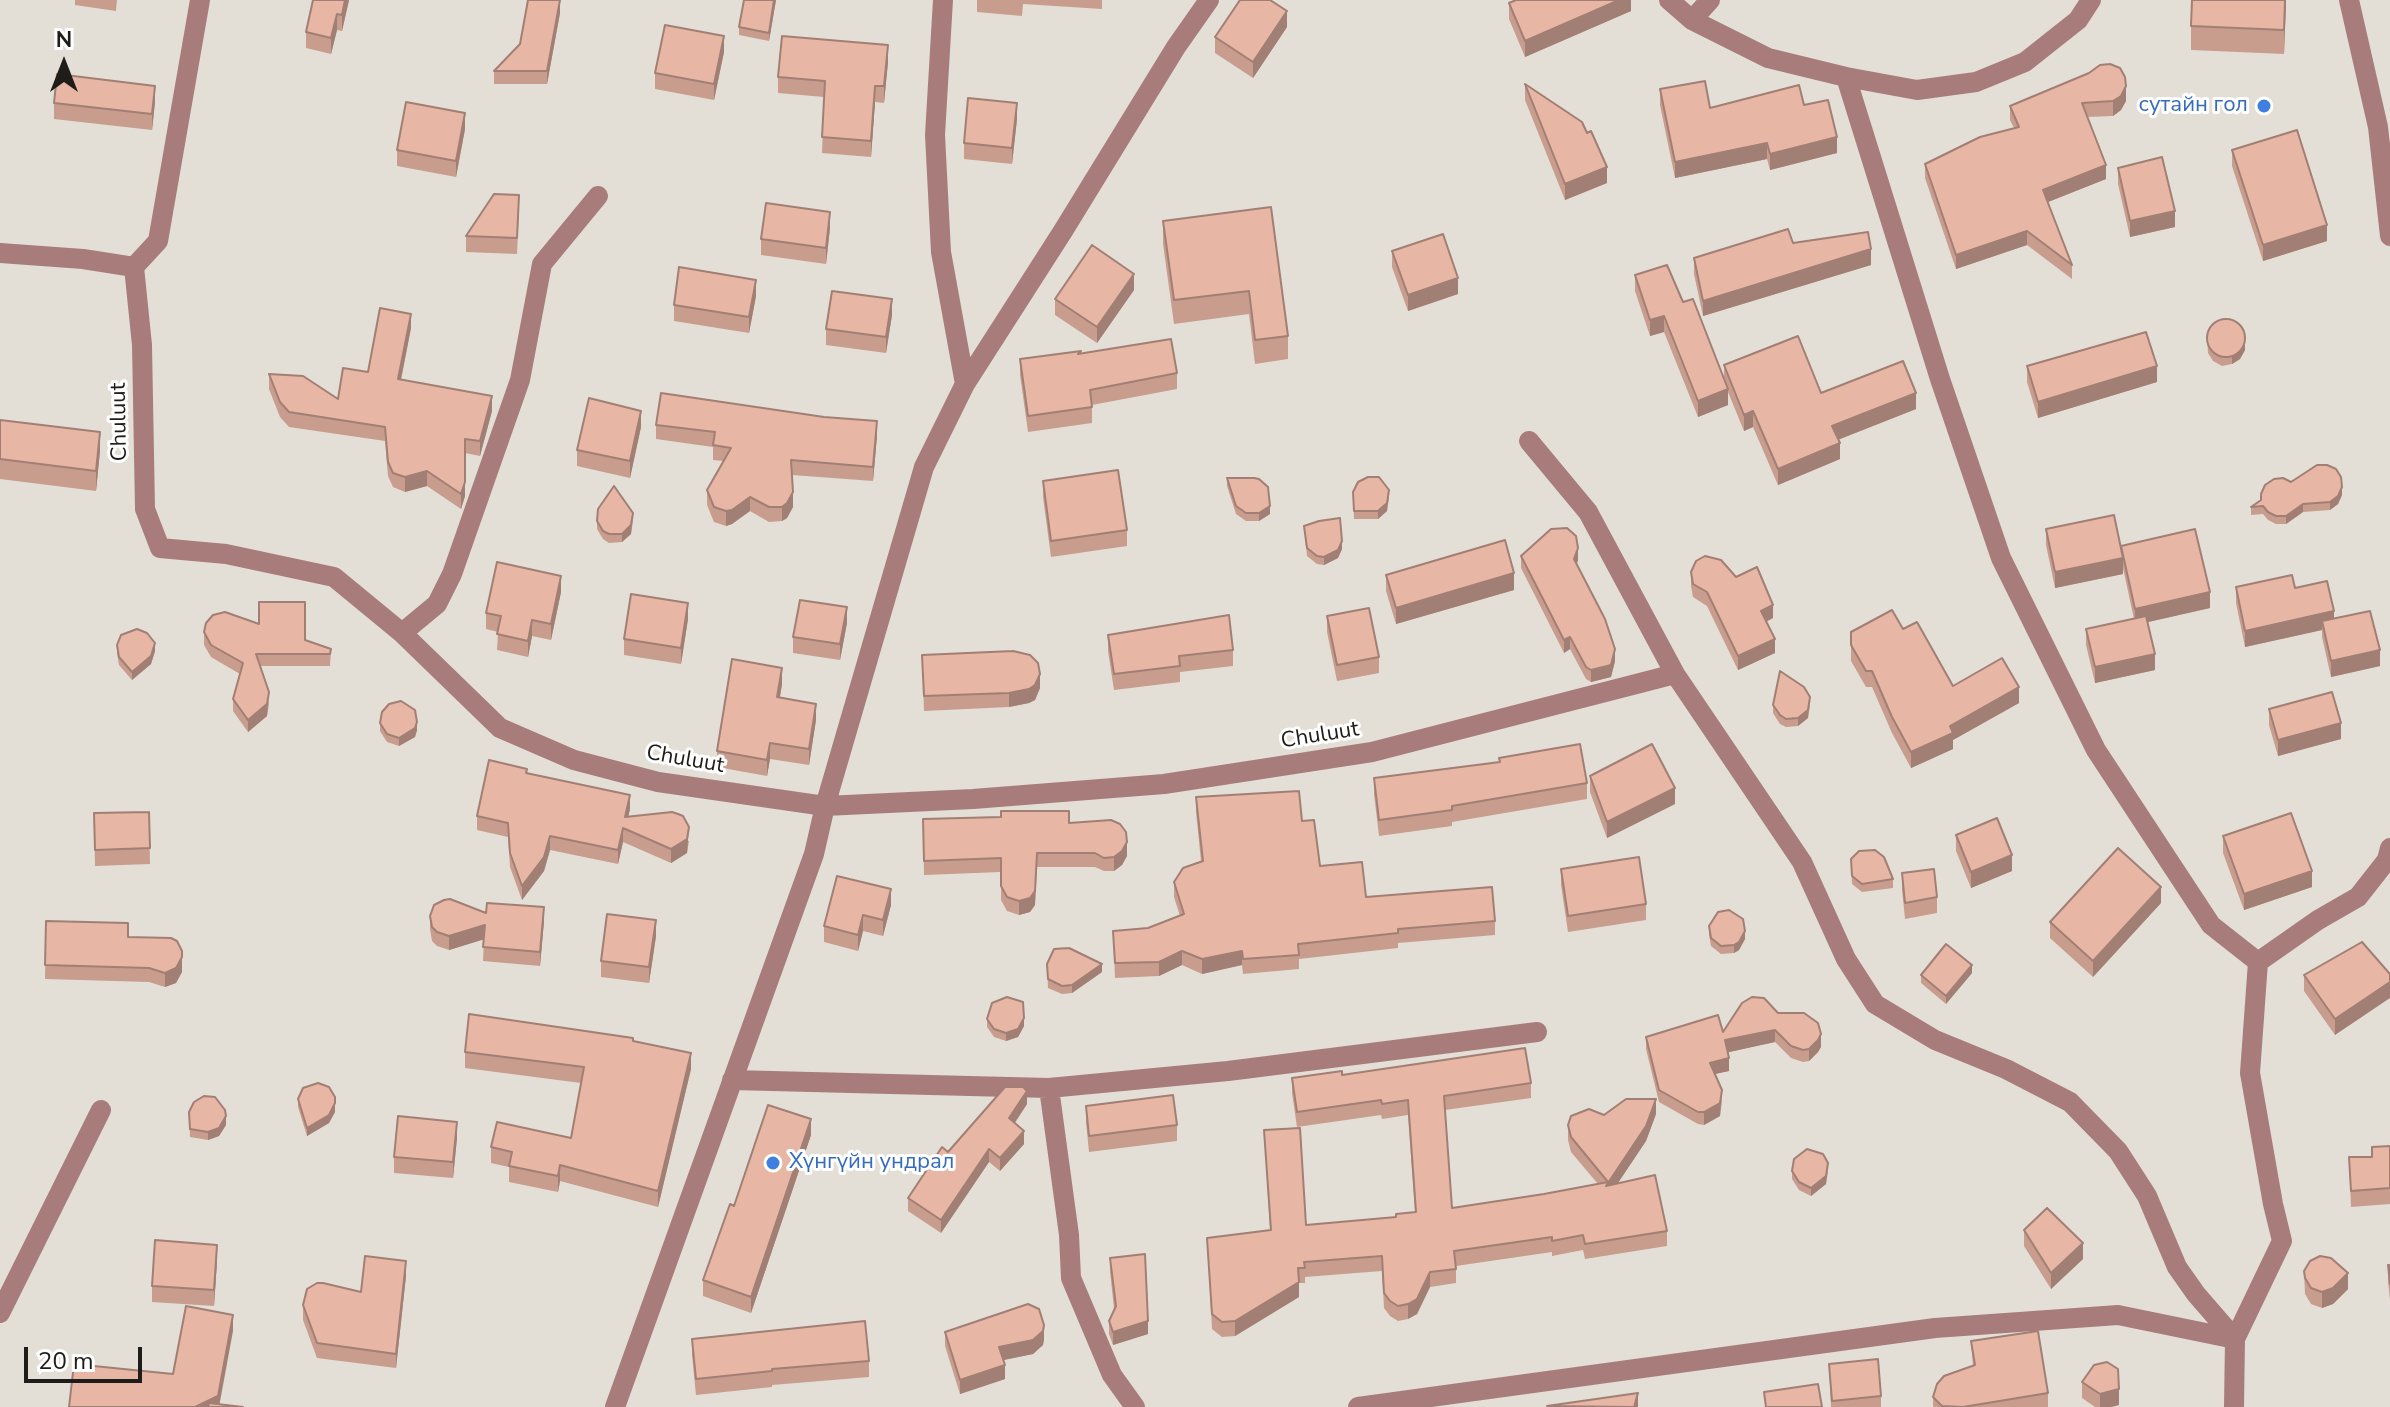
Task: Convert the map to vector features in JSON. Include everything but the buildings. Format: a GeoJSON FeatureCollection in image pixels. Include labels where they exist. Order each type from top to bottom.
{"type":"FeatureCollection","features":[{"type":"Feature","properties":{"kind":"street"},"geometry":{"type":"LineString","coordinates":[[0,253],[83,259],[134,267],[158,241],[200,0]]}},
{"type":"Feature","properties":{"kind":"street"},"geometry":{"type":"LineString","coordinates":[[943,0],[935,135],[941,252],[965,384]]}},
{"type":"Feature","properties":{"kind":"street"},"geometry":{"type":"LineString","coordinates":[[615,1407],[814,854],[825,806],[924,467],[965,384],[1176,47],[1209,0]]}},
{"type":"Feature","properties":{"kind":"street"},"geometry":{"type":"LineString","coordinates":[[1669,0],[1692,20],[1768,58],[1917,90],[1976,82],[2025,62],[2078,20],[2091,0]]}},
{"type":"Feature","properties":{"kind":"street"},"geometry":{"type":"LineString","coordinates":[[1692,20],[1710,0]]}},
{"type":"Feature","properties":{"kind":"street"},"geometry":{"type":"LineString","coordinates":[[2349,0],[2378,127],[2390,236]]}},
{"type":"Feature","properties":{"kind":"street"},"geometry":{"type":"LineString","coordinates":[[1846,77],[1940,379],[2001,558],[2096,750],[2211,925],[2258,962]]}},
{"type":"Feature","properties":{"kind":"street"},"geometry":{"type":"LineString","coordinates":[[402,633],[437,604],[452,574],[520,380],[542,264],[598,196]]}},
{"type":"Feature","properties":{"kind":"street","name":"Chuluut"},"geometry":{"type":"LineString","coordinates":[[134,267],[142,345],[145,509],[160,548],[226,554],[334,577],[402,633],[500,728],[574,760],[658,782],[825,806],[973,799],[1164,784],[1357,755],[1675,674]]}},
{"type":"Feature","properties":{"kind":"street"},"geometry":{"type":"LineString","coordinates":[[1529,441],[1588,512],[1675,674],[1802,862],[1846,959],[1875,1004],[1935,1040],[2006,1069],[2070,1102],[2118,1151],[2147,1196],[2177,1267],[2235,1339]]}},
{"type":"Feature","properties":{"kind":"street"},"geometry":{"type":"LineString","coordinates":[[2258,962],[2318,920],[2358,897],[2387,860],[2390,848]]}},
{"type":"Feature","properties":{"kind":"street"},"geometry":{"type":"LineString","coordinates":[[2234,1407],[2235,1339],[2282,1241],[2250,1073],[2258,962]]}},
{"type":"Feature","properties":{"kind":"street"},"geometry":{"type":"LineString","coordinates":[[732,1080],[1049,1088],[1228,1071],[1537,1032]]}},
{"type":"Feature","properties":{"kind":"street"},"geometry":{"type":"LineString","coordinates":[[1049,1088],[1069,1235],[1071,1278],[1112,1375],[1135,1407]]}},
{"type":"Feature","properties":{"kind":"street"},"geometry":{"type":"LineString","coordinates":[[0,1313],[101,1110]]}},
{"type":"Feature","properties":{"kind":"street"},"geometry":{"type":"LineString","coordinates":[[1358,1407],[1459,1400],[1935,1328],[2118,1315],[2235,1339]]}},
{"type":"Feature","properties":{"kind":"place","name":"сутайн гол"},"geometry":{"type":"Point","coordinates":[2264,106]}},
{"type":"Feature","properties":{"kind":"place","name":"Хүнгүйн ундрал"},"geometry":{"type":"Point","coordinates":[773,1163]}}]}
